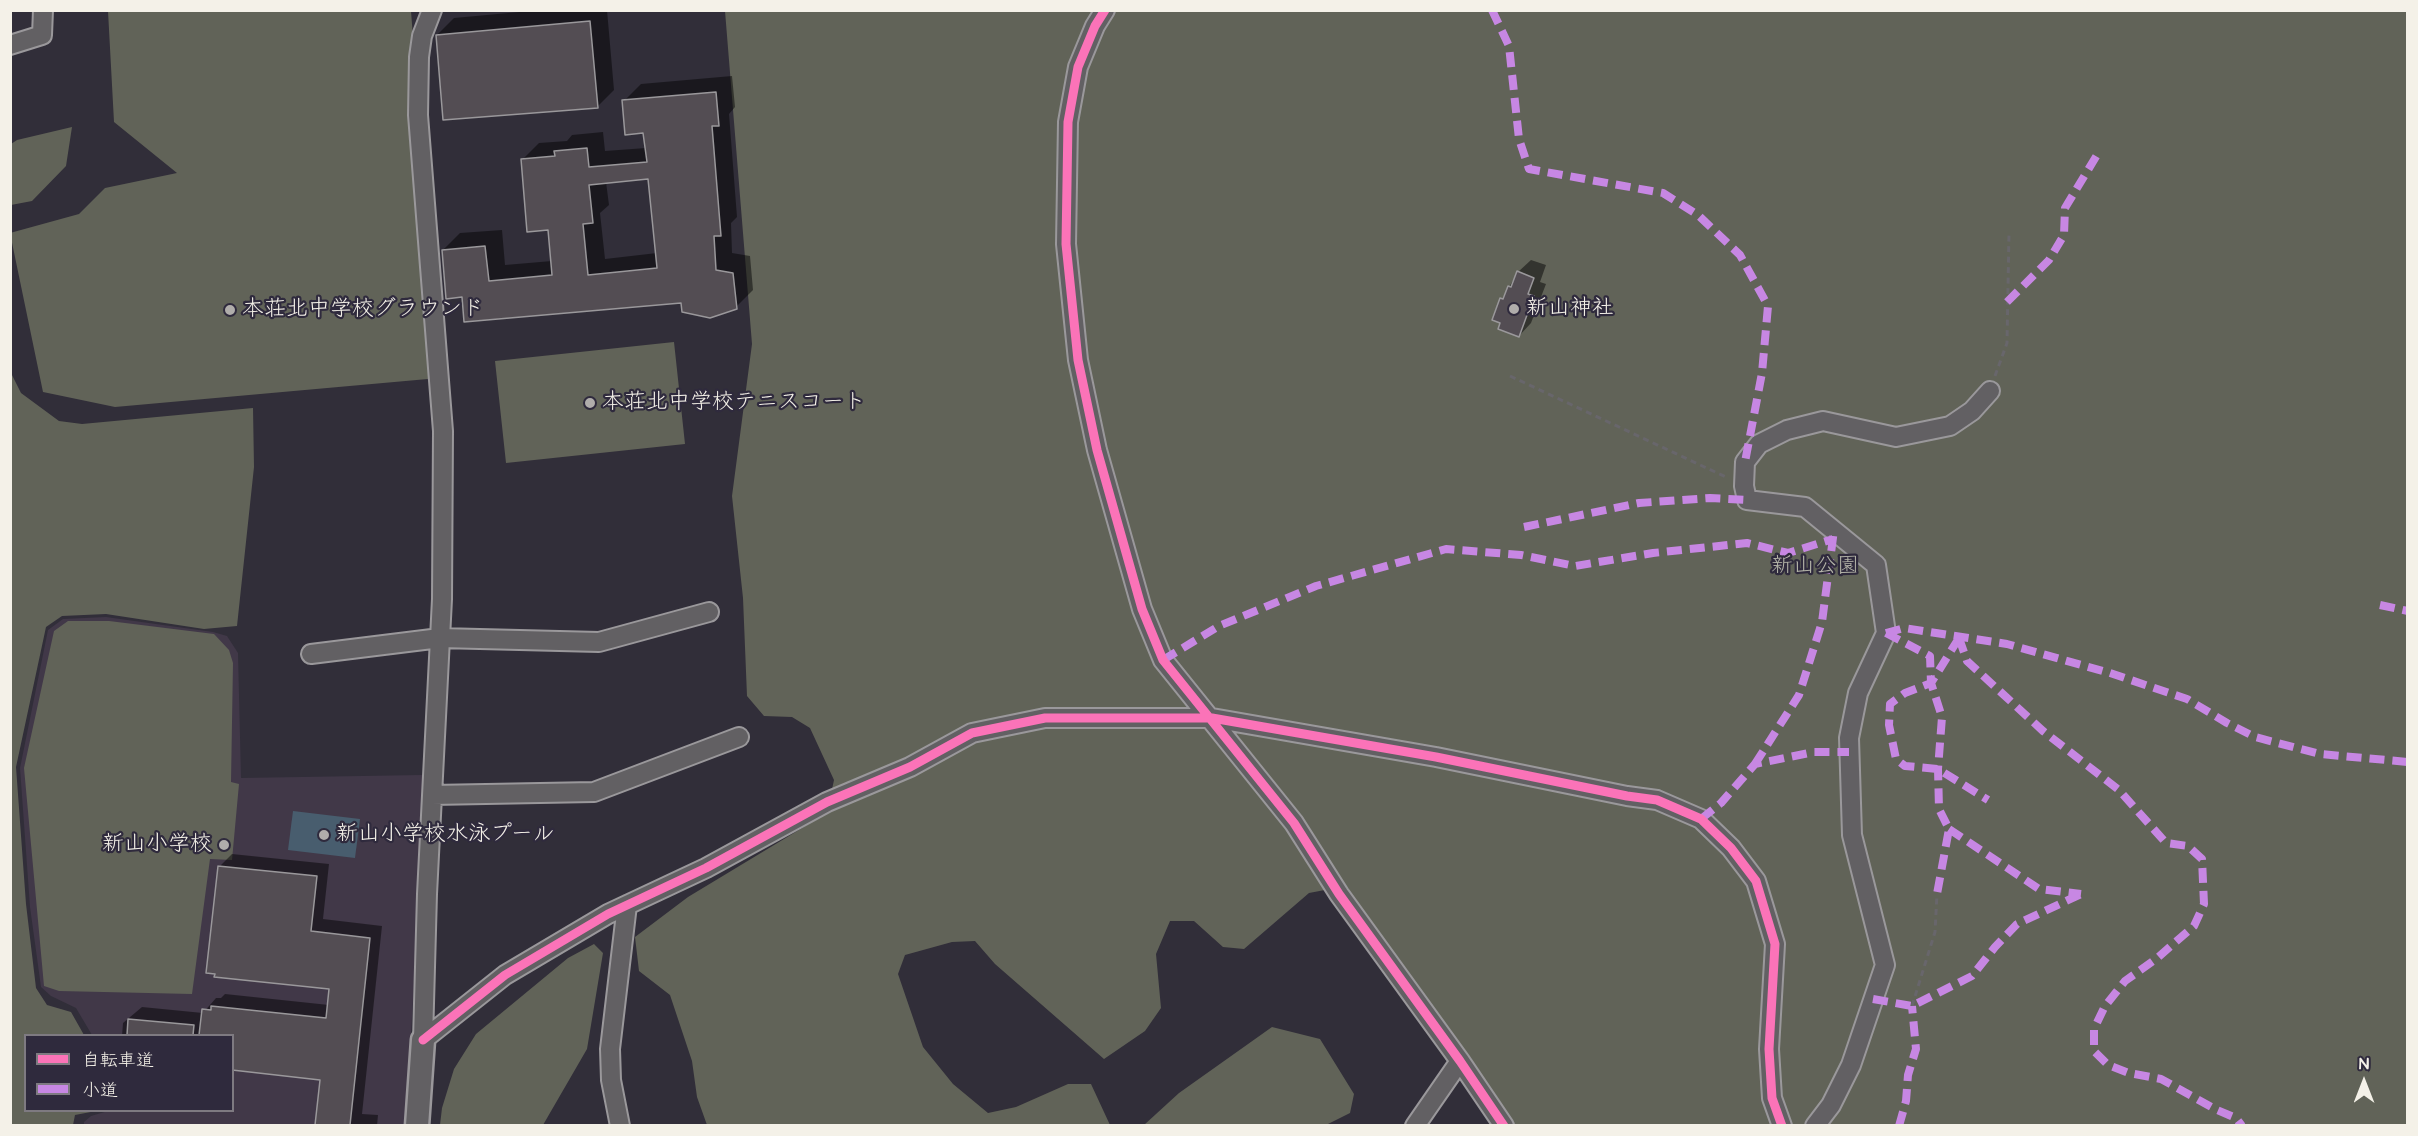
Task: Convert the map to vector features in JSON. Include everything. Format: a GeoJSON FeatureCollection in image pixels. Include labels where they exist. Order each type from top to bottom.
{"type":"FeatureCollection","features":[{"type":"Feature","properties":{"kind":"street"},"geometry":{"type":"LineString","coordinates":[[10,45],[42,35],[43,10]]}},
{"type":"Feature","properties":{"kind":"street"},"geometry":{"type":"LineString","coordinates":[[417,1125],[423,1040],[440,638],[444,431],[418,115],[419,57],[422,36],[432,10]]}},
{"type":"Feature","properties":{"kind":"street"},"geometry":{"type":"LineString","coordinates":[[1105,10],[1095,26],[1078,67],[1068,122],[1066,244],[1078,360],[1097,450],[1142,609],[1163,660],[1212,718],[1294,823],[1339,894],[1504,1125]]}},
{"type":"Feature","properties":{"kind":"street"},"geometry":{"type":"LineString","coordinates":[[1815,1125],[1831,1104],[1851,1065],[1885,965],[1852,835],[1849,738],[1858,693],[1886,633],[1876,565],[1805,507],[1747,500],[1744,486],[1744,462],[1759,444],[1787,430],[1823,421],[1896,437],[1950,426],[1972,411],[1990,391]]}},
{"type":"Feature","properties":{"kind":"street"},"geometry":{"type":"LineString","coordinates":[[311,654],[440,638],[599,642],[709,612]]}},
{"type":"Feature","properties":{"kind":"street"},"geometry":{"type":"LineString","coordinates":[[423,1040],[505,975],[608,914],[706,868],[827,802],[910,767],[972,733],[1045,718],[1212,718],[1436,757],[1627,796],[1657,800],[1701,819],[1731,848],[1756,881],[1775,944],[1769,1049],[1772,1098],[1782,1125]]}},
{"type":"Feature","properties":{"kind":"street"},"geometry":{"type":"LineString","coordinates":[[432,795],[594,792],[739,737]]}},
{"type":"Feature","properties":{"kind":"street"},"geometry":{"type":"LineString","coordinates":[[620,1125],[611,1080],[610,1049],[627,905]]}},
{"type":"Feature","properties":{"kind":"street"},"geometry":{"type":"LineString","coordinates":[[1415,1125],[1460,1061]]}},
{"type":"Feature","properties":{"kind":"path"},"geometry":{"type":"LineString","coordinates":[[1990,391],[2007,343],[2009,232]]}},
{"type":"Feature","properties":{"kind":"path"},"geometry":{"type":"LineString","coordinates":[[1510,376],[1744,486]]}},
{"type":"Feature","properties":{"kind":"path"},"geometry":{"type":"LineString","coordinates":[[1912,1006],[1935,932],[1936,894]]}},
{"type":"Feature","properties":{"kind":"shaded area","name":"新山小学校"},"geometry":{"type":"Polygon","coordinates":[[[106,617],[227,636],[238,653],[241,778],[422,775],[425,783],[406,1125],[84,1125],[84,1122],[91,1116],[105,1112],[234,1112],[234,1034],[91,1034],[76,1008],[51,996],[41,987],[30,907],[20,768],[48,630],[63,619],[106,617]]]}},
{"type":"Feature","properties":{"kind":"green space","name":"本荘北中学校グラウンド"},"geometry":{"type":"Polygon","coordinates":[[[108,11],[411,11],[439,378],[115,407],[43,392],[10,233],[79,214],[105,188],[177,173],[114,122],[108,11]]]}},
{"type":"Feature","properties":{"kind":"green space","name":"新山公園"},"geometry":{"type":"Polygon","coordinates":[[[725,11],[2407,11],[2407,1125],[1512,1125],[1512,1120],[1364,918],[1346,886],[1309,893],[1244,949],[1223,947],[1194,921],[1170,921],[1156,954],[1161,1008],[1145,1031],[1104,1059],[995,964],[975,941],[952,942],[905,955],[898,974],[923,1047],[953,1084],[988,1113],[1016,1107],[1068,1084],[1091,1084],[1110,1125],[707,1125],[697,1097],[692,1061],[670,995],[639,971],[635,937],[688,897],[827,813],[834,780],[810,728],[792,717],[764,716],[747,696],[743,598],[732,496],[752,344],[725,11]]]}},
{"type":"Feature","properties":{"kind":"green space"},"geometry":{"type":"Polygon","coordinates":[[[72,127],[66,166],[32,201],[11,205],[11,144],[17,140],[72,127]]]}},
{"type":"Feature","properties":{"kind":"green space","name":"本荘北中学校テニスコート"},"geometry":{"type":"Polygon","coordinates":[[[674,342],[685,444],[506,463],[495,361],[674,342]]]}},
{"type":"Feature","properties":{"kind":"green space"},"geometry":{"type":"Polygon","coordinates":[[[11,373],[21,393],[59,421],[82,424],[253,408],[254,467],[237,626],[204,629],[106,614],[62,616],[46,627],[16,767],[26,904],[36,988],[47,1005],[71,1012],[83,1034],[24,1034],[24,1112],[91,1112],[75,1115],[73,1125],[11,1125],[11,373]]]}},
{"type":"Feature","properties":{"kind":"green space"},"geometry":{"type":"Polygon","coordinates":[[[68,621],[109,621],[214,634],[229,650],[233,663],[231,782],[239,784],[232,860],[210,859],[192,994],[59,991],[44,986],[24,768],[54,631],[68,621]]]}},
{"type":"Feature","properties":{"kind":"green space"},"geometry":{"type":"Polygon","coordinates":[[[594,944],[603,953],[587,1049],[543,1125],[440,1125],[442,1108],[454,1069],[476,1034],[568,958],[594,944]]]}},
{"type":"Feature","properties":{"kind":"green space"},"geometry":{"type":"Polygon","coordinates":[[[1272,1027],[1320,1039],[1354,1094],[1350,1113],[1326,1125],[1144,1125],[1179,1093],[1272,1027]]]}},
{"type":"Feature","properties":{"kind":"water","name":"新山小学校水泳プール"},"geometry":{"type":"Polygon","coordinates":[[[293,811],[360,819],[355,858],[288,850],[293,811]]]}},
{"type":"Feature","properties":{"kind":"building"},"geometry":{"type":"Polygon","coordinates":[[[590,21],[598,108],[443,120],[436,35],[590,21]]]}},
{"type":"Feature","properties":{"kind":"building"},"geometry":{"type":"Polygon","coordinates":[[[716,92],[719,126],[712,126],[721,236],[714,236],[716,270],[733,273],[737,309],[710,318],[682,312],[681,303],[464,322],[462,297],[446,299],[442,250],[485,246],[489,281],[552,275],[548,230],[527,232],[521,159],[555,156],[554,151],[587,148],[589,167],[647,162],[643,133],[625,135],[622,100],[716,92]],[[648,179],[589,185],[593,223],[583,224],[588,275],[657,268],[648,179]]]}},
{"type":"Feature","properties":{"kind":"building"},"geometry":{"type":"Polygon","coordinates":[[[1517,271],[1534,278],[1528,294],[1534,296],[1519,337],[1498,329],[1500,323],[1492,320],[1500,298],[1503,299],[1508,286],[1511,287],[1517,271]]]}},
{"type":"Feature","properties":{"kind":"building"},"geometry":{"type":"Polygon","coordinates":[[[218,866],[317,876],[311,931],[370,938],[350,1125],[315,1125],[320,1080],[234,1070],[234,1034],[199,1034],[202,1009],[211,1010],[211,1006],[326,1018],[329,989],[214,977],[215,974],[206,973],[218,866]]]}},
{"type":"Feature","properties":{"kind":"building"},"geometry":{"type":"Polygon","coordinates":[[[128,1019],[194,1025],[193,1034],[127,1034],[128,1019]]]}},
{"type":"Feature","properties":{"kind":"marked path"},"geometry":{"type":"LineString","coordinates":[[1492,10],[1509,46],[1519,139],[1529,169],[1663,193],[1698,215],[1740,255],[1768,306],[1762,373],[1745,462]]}},
{"type":"Feature","properties":{"kind":"marked path"},"geometry":{"type":"LineString","coordinates":[[2007,302],[2049,260],[2064,235],[2065,208],[2100,150]]}},
{"type":"Feature","properties":{"kind":"marked path"},"geometry":{"type":"LineString","coordinates":[[1524,527],[1639,503],[1710,498],[1747,500]]}},
{"type":"Feature","properties":{"kind":"marked path"},"geometry":{"type":"LineString","coordinates":[[1755,764],[1799,695],[1822,622],[1834,530]]}},
{"type":"Feature","properties":{"kind":"marked path"},"geometry":{"type":"LineString","coordinates":[[1163,660],[1219,626],[1316,586],[1446,549],[1521,555],[1575,566],[1653,553],[1747,543],[1788,553],[1833,539]]}},
{"type":"Feature","properties":{"kind":"marked path"},"geometry":{"type":"LineString","coordinates":[[2380,605],[2408,611]]}},
{"type":"Feature","properties":{"kind":"marked path"},"geometry":{"type":"LineString","coordinates":[[1886,633],[1904,628],[2007,644],[2110,673],[2187,699],[2255,737],[2320,754],[2408,762]]}},
{"type":"Feature","properties":{"kind":"marked path"},"geometry":{"type":"LineString","coordinates":[[1886,633],[1930,656],[1931,683],[1942,717],[1938,769],[1939,809],[1949,829],[1937,894]]}},
{"type":"Feature","properties":{"kind":"marked path"},"geometry":{"type":"LineString","coordinates":[[1959,638],[1967,661],[2043,731],[2119,790],[2166,843],[2188,846],[2202,859],[2204,904],[2194,926],[2156,959],[2125,981],[2105,1006],[2094,1029],[2094,1051],[2108,1065],[2129,1073],[2161,1079],[2236,1118],[2242,1126]]}},
{"type":"Feature","properties":{"kind":"marked path"},"geometry":{"type":"LineString","coordinates":[[1959,638],[1931,683],[1905,693],[1890,704],[1889,725],[1896,759],[1905,766],[1938,769],[1988,800]]}},
{"type":"Feature","properties":{"kind":"marked path"},"geometry":{"type":"LineString","coordinates":[[1701,819],[1721,803],[1755,764],[1814,752],[1849,752]]}},
{"type":"Feature","properties":{"kind":"marked path"},"geometry":{"type":"LineString","coordinates":[[1949,829],[2039,889],[2081,894]]}},
{"type":"Feature","properties":{"kind":"marked path"},"geometry":{"type":"LineString","coordinates":[[1873,999],[1912,1006],[1972,976],[2017,924],[2081,894]]}},
{"type":"Feature","properties":{"kind":"marked path"},"geometry":{"type":"LineString","coordinates":[[1899,1126],[1906,1101],[1908,1075],[1916,1049],[1912,1006]]}},
{"type":"Feature","properties":{"kind":"cycle path"},"geometry":{"type":"LineString","coordinates":[[1105,10],[1095,26],[1078,67],[1068,122],[1066,244],[1078,360],[1097,450],[1142,609],[1163,660],[1294,823],[1339,894],[1460,1061],[1504,1126]]}},
{"type":"Feature","properties":{"kind":"cycle path"},"geometry":{"type":"LineString","coordinates":[[423,1040],[505,975],[608,914],[706,868],[827,802],[910,767],[972,733],[1045,718],[1212,718],[1436,757],[1627,796],[1657,800],[1701,819],[1731,848],[1756,881],[1775,944],[1769,1049],[1772,1098],[1782,1126]]}},
{"type":"Feature","properties":{"kind":"place","name":"新山神社"},"geometry":{"type":"Point","coordinates":[1514,309]}},
{"type":"Feature","properties":{"kind":"place","name":"本荘北中学校グラウンド"},"geometry":{"type":"Point","coordinates":[230,310]}},
{"type":"Feature","properties":{"kind":"place","name":"本荘北中学校テニスコート"},"geometry":{"type":"Point","coordinates":[590,403]}},
{"type":"Feature","properties":{"kind":"place","name":"新山小学校水泳プール"},"geometry":{"type":"Point","coordinates":[324,835]}},
{"type":"Feature","properties":{"kind":"place","name":"新山小学校"},"geometry":{"type":"Point","coordinates":[224,845]}}]}
